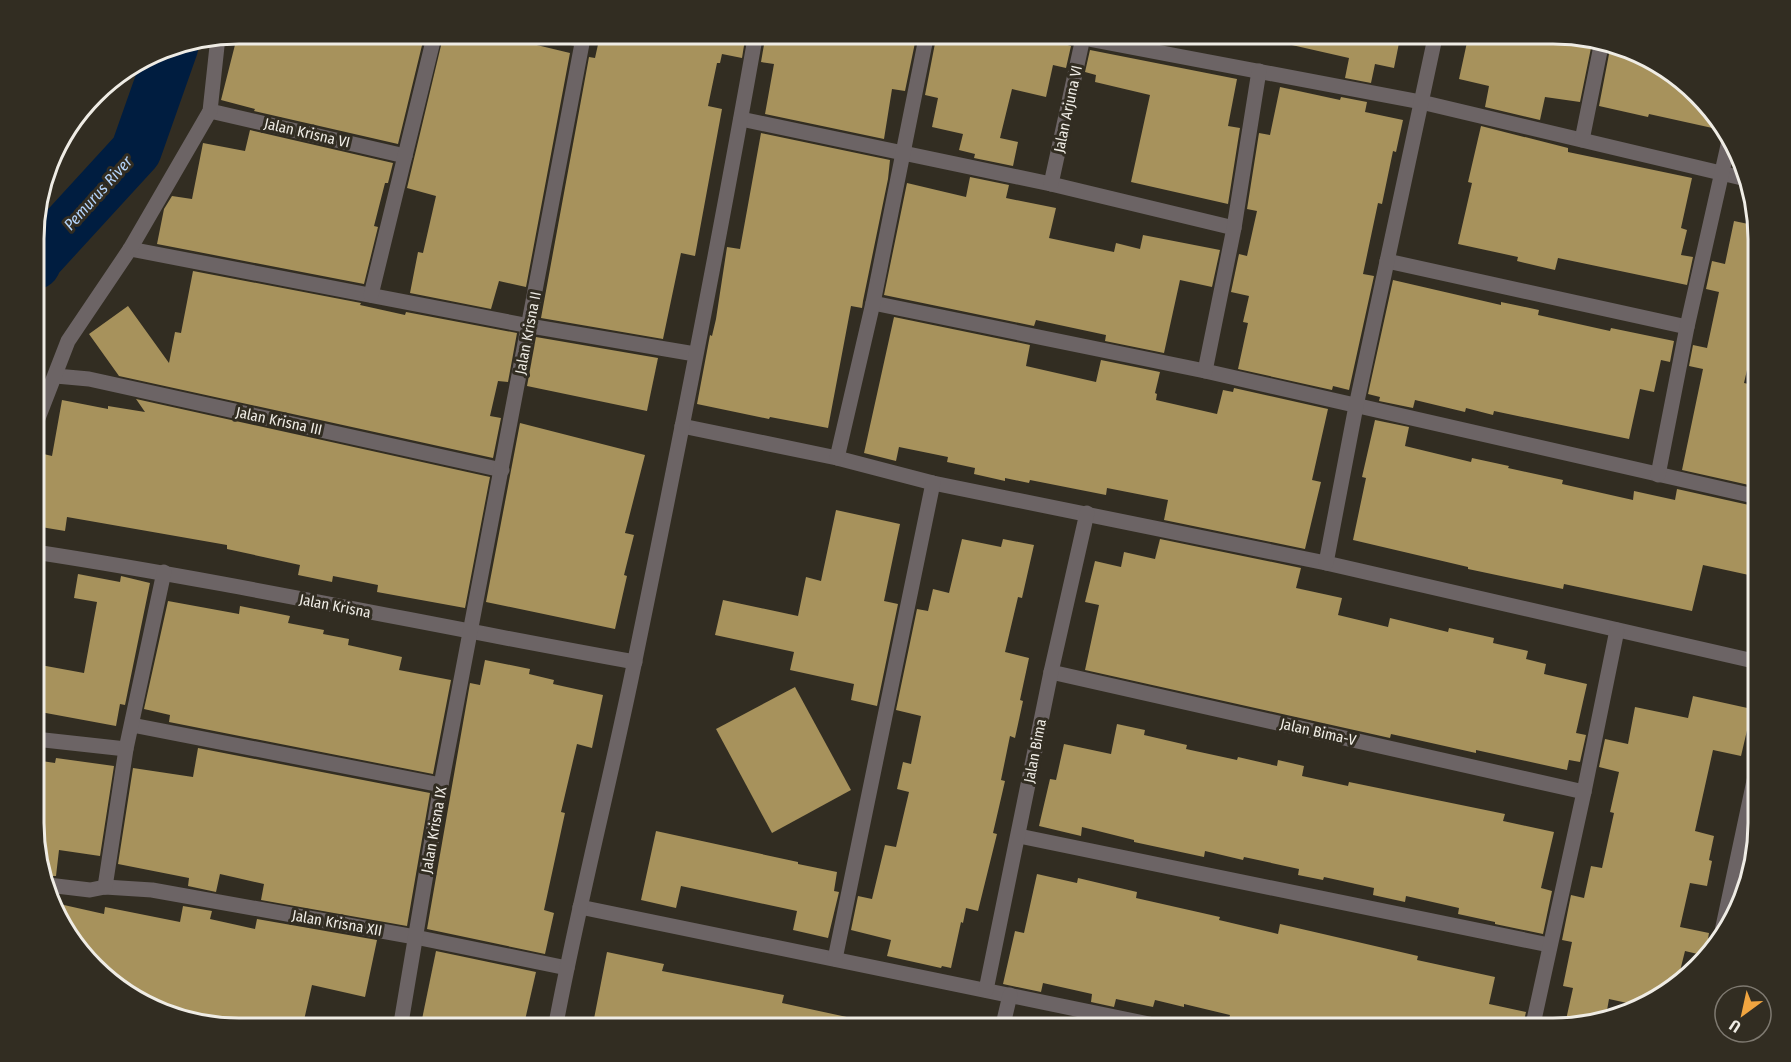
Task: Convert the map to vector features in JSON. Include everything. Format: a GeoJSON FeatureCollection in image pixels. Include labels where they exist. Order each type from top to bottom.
{"type":"FeatureCollection","features":[{"type":"Feature","properties":{"kind":"street"},"geometry":{"type":"LineString","coordinates":[[371,296],[432,44]]}},
{"type":"Feature","properties":{"kind":"street","name":"Jalan Krisna II"},"geometry":{"type":"LineString","coordinates":[[470,632],[530,326],[582,44]]}},
{"type":"Feature","properties":{"kind":"street"},"geometry":{"type":"LineString","coordinates":[[557,1018],[635,662],[754,44]]}},
{"type":"Feature","properties":{"kind":"street"},"geometry":{"type":"LineString","coordinates":[[837,458],[873,303],[925,44]]}},
{"type":"Feature","properties":{"kind":"street","name":"Jalan Arjuna VI"},"geometry":{"type":"LineString","coordinates":[[1051,184],[1082,44]]}},
{"type":"Feature","properties":{"kind":"street"},"geometry":{"type":"LineString","coordinates":[[1124,44],[1421,102],[1737,177]]}},
{"type":"Feature","properties":{"kind":"street"},"geometry":{"type":"LineString","coordinates":[[1326,562],[1356,405],[1434,44]]}},
{"type":"Feature","properties":{"kind":"street"},"geometry":{"type":"LineString","coordinates":[[44,405],[68,341],[130,249],[210,111],[217,45]]}},
{"type":"Feature","properties":{"kind":"street"},"geometry":{"type":"LineString","coordinates":[[1582,140],[1600,49]]}},
{"type":"Feature","properties":{"kind":"street"},"geometry":{"type":"LineString","coordinates":[[1205,371],[1234,228],[1259,71]]}},
{"type":"Feature","properties":{"kind":"street","name":"Jalan Krisna VI"},"geometry":{"type":"LineString","coordinates":[[210,111],[405,156]]}},
{"type":"Feature","properties":{"kind":"street"},"geometry":{"type":"LineString","coordinates":[[741,119],[1051,184],[1234,228]]}},
{"type":"Feature","properties":{"kind":"street"},"geometry":{"type":"LineString","coordinates":[[1658,475],[1687,327],[1727,151]]}},
{"type":"Feature","properties":{"kind":"street"},"geometry":{"type":"LineString","coordinates":[[130,249],[530,326],[695,354]]}},
{"type":"Feature","properties":{"kind":"street"},"geometry":{"type":"LineString","coordinates":[[1387,261],[1687,327]]}},
{"type":"Feature","properties":{"kind":"street"},"geometry":{"type":"LineString","coordinates":[[873,303],[1205,371],[1747,494]]}},
{"type":"Feature","properties":{"kind":"street","name":"Jalan Krisna III"},"geometry":{"type":"LineString","coordinates":[[56,376],[89,379],[502,470]]}},
{"type":"Feature","properties":{"kind":"street"},"geometry":{"type":"LineString","coordinates":[[682,426],[837,458],[933,483],[1326,562],[1747,660]]}},
{"type":"Feature","properties":{"kind":"street"},"geometry":{"type":"LineString","coordinates":[[835,959],[933,483]]}},
{"type":"Feature","properties":{"kind":"street","name":"Jalan Bima"},"geometry":{"type":"LineString","coordinates":[[986,990],[1051,672],[1087,513]]}},
{"type":"Feature","properties":{"kind":"street","name":"Jalan Krisna"},"geometry":{"type":"LineString","coordinates":[[44,553],[164,572],[635,662]]}},
{"type":"Feature","properties":{"kind":"street"},"geometry":{"type":"LineString","coordinates":[[105,887],[126,749],[164,572]]}},
{"type":"Feature","properties":{"kind":"street"},"geometry":{"type":"LineString","coordinates":[[1534,1018],[1617,630]]}},
{"type":"Feature","properties":{"kind":"street","name":"Jalan Krisna IX"},"geometry":{"type":"LineString","coordinates":[[402,1018],[441,785],[470,632]]}},
{"type":"Feature","properties":{"kind":"street","name":"Jalan Bima-V"},"geometry":{"type":"LineString","coordinates":[[1051,672],[1584,792]]}},
{"type":"Feature","properties":{"kind":"street"},"geometry":{"type":"LineString","coordinates":[[132,725],[441,785]]}},
{"type":"Feature","properties":{"kind":"street"},"geometry":{"type":"LineString","coordinates":[[44,740],[126,749]]}},
{"type":"Feature","properties":{"kind":"street"},"geometry":{"type":"LineString","coordinates":[[1726,911],[1747,814]]}},
{"type":"Feature","properties":{"kind":"street"},"geometry":{"type":"LineString","coordinates":[[1019,836],[1550,945]]}},
{"type":"Feature","properties":{"kind":"street","name":"Jalan Krisna XII"},"geometry":{"type":"LineString","coordinates":[[54,886],[90,890],[105,887],[152,890],[415,937],[567,968]]}},
{"type":"Feature","properties":{"kind":"street"},"geometry":{"type":"LineString","coordinates":[[580,907],[1120,1018]]}},
{"type":"Feature","properties":{"kind":"street"},"geometry":{"type":"LineString","coordinates":[[1005,1018],[1010,995]]}},
{"type":"Feature","properties":{"kind":"building"},"geometry":{"type":"Polygon","coordinates":[[[235,44],[422,44],[398,144],[254,111],[255,109],[221,100],[235,44]]]}},
{"type":"Feature","properties":{"kind":"building"},"geometry":{"type":"Polygon","coordinates":[[[441,44],[532,44],[570,53],[526,287],[499,281],[491,309],[410,293],[418,252],[423,253],[436,196],[407,188],[441,44]]]}},
{"type":"Feature","properties":{"kind":"building"},"geometry":{"type":"Polygon","coordinates":[[[598,44],[744,44],[742,58],[722,54],[720,63],[717,63],[708,106],[722,109],[695,256],[681,253],[663,339],[541,318],[589,57],[595,58],[598,44]]]}},
{"type":"Feature","properties":{"kind":"building"},"geometry":{"type":"Polygon","coordinates":[[[764,44],[915,44],[905,91],[892,89],[884,139],[765,114],[774,64],[761,62],[764,44]]]}},
{"type":"Feature","properties":{"kind":"building"},"geometry":{"type":"Polygon","coordinates":[[[935,44],[1064,44],[1071,46],[1066,68],[1053,65],[1046,97],[1012,89],[1000,138],[1018,142],[1013,166],[974,158],[975,154],[959,150],[963,134],[932,127],[938,98],[925,95],[935,44]]]}},
{"type":"Feature","properties":{"kind":"building"},"geometry":{"type":"Polygon","coordinates":[[[1287,44],[1399,44],[1394,68],[1375,64],[1371,83],[1345,78],[1349,58],[1287,44]]]}},
{"type":"Feature","properties":{"kind":"building"},"geometry":{"type":"Polygon","coordinates":[[[1467,44],[1552,44],[1591,48],[1580,102],[1545,97],[1540,120],[1485,107],[1489,86],[1459,79],[1467,44]]]}},
{"type":"Feature","properties":{"kind":"building"},"geometry":{"type":"Polygon","coordinates":[[[1090,50],[1237,79],[1228,126],[1240,128],[1228,204],[1131,182],[1150,95],[1095,82],[1096,75],[1085,72],[1090,50]]]}},
{"type":"Feature","properties":{"kind":"building"},"geometry":{"type":"Polygon","coordinates":[[[1609,52],[1627,58],[1671,84],[1699,110],[1714,128],[1649,114],[1648,117],[1599,106],[1609,52]]]}},
{"type":"Feature","properties":{"kind":"building"},"geometry":{"type":"Polygon","coordinates":[[[1280,87],[1340,100],[1341,97],[1367,102],[1365,112],[1403,120],[1396,152],[1393,151],[1382,204],[1378,203],[1363,274],[1374,276],[1349,390],[1333,386],[1332,390],[1238,369],[1248,323],[1243,322],[1249,296],[1231,292],[1239,254],[1247,256],[1257,211],[1247,209],[1259,133],[1270,135],[1280,87]]]}},
{"type":"Feature","properties":{"kind":"building"},"geometry":{"type":"Polygon","coordinates":[[[1481,126],[1568,148],[1568,152],[1692,178],[1681,228],[1687,230],[1681,255],[1693,257],[1687,285],[1558,258],[1555,270],[1517,261],[1518,257],[1458,244],[1472,183],[1468,182],[1481,126]]]}},
{"type":"Feature","properties":{"kind":"building"},"geometry":{"type":"Polygon","coordinates":[[[250,130],[393,163],[388,183],[385,183],[374,226],[378,227],[364,284],[157,244],[164,209],[172,196],[192,199],[203,143],[245,151],[250,130]]]}},
{"type":"Feature","properties":{"kind":"building"},"geometry":{"type":"Polygon","coordinates":[[[761,133],[890,160],[862,308],[851,306],[828,428],[697,404],[710,335],[712,336],[716,319],[727,247],[740,249],[761,133]]]}},
{"type":"Feature","properties":{"kind":"building"},"geometry":{"type":"Polygon","coordinates":[[[970,177],[1009,185],[1006,198],[1056,208],[1049,238],[1114,252],[1116,243],[1140,249],[1143,235],[1220,250],[1212,287],[1180,280],[1164,353],[1105,341],[1106,335],[1036,320],[1034,326],[884,295],[907,183],[966,197],[970,177]]]}},
{"type":"Feature","properties":{"kind":"building"},"geometry":{"type":"Polygon","coordinates":[[[1734,221],[1747,224],[1747,370],[1744,383],[1747,384],[1747,485],[1682,470],[1703,369],[1689,366],[1693,345],[1707,348],[1719,292],[1706,289],[1712,261],[1725,264],[1734,221]]]}},
{"type":"Feature","properties":{"kind":"building"},"geometry":{"type":"Polygon","coordinates":[[[193,271],[361,303],[360,305],[405,315],[406,312],[517,333],[508,382],[498,381],[490,416],[501,418],[493,458],[119,376],[89,334],[128,306],[169,363],[175,332],[181,333],[193,271]]]}},
{"type":"Feature","properties":{"kind":"building"},"geometry":{"type":"Polygon","coordinates":[[[1393,280],[1501,305],[1501,302],[1539,310],[1538,315],[1610,331],[1611,328],[1674,341],[1670,362],[1661,360],[1654,392],[1640,389],[1629,439],[1494,411],[1493,415],[1466,408],[1465,412],[1415,400],[1413,408],[1379,401],[1380,397],[1368,394],[1393,280]]]}},
{"type":"Feature","properties":{"kind":"building"},"geometry":{"type":"Polygon","coordinates":[[[894,317],[1030,345],[1026,366],[1096,382],[1101,360],[1160,372],[1155,393],[1157,394],[1156,400],[1217,414],[1223,390],[1233,392],[1234,388],[1328,409],[1312,480],[1321,482],[1305,549],[1164,520],[1168,500],[1107,488],[1106,495],[1030,480],[1029,483],[1005,478],[1005,481],[974,474],[975,468],[947,462],[948,457],[899,447],[896,461],[864,453],[894,317]]]}},
{"type":"Feature","properties":{"kind":"building"},"geometry":{"type":"Polygon","coordinates":[[[536,337],[658,358],[647,411],[527,386],[536,337]]]}},
{"type":"Feature","properties":{"kind":"building"},"geometry":{"type":"Polygon","coordinates":[[[136,399],[490,477],[465,608],[377,592],[378,585],[333,576],[332,582],[298,575],[300,565],[227,549],[227,545],[67,517],[65,531],[44,528],[44,454],[52,456],[62,400],[108,409],[108,406],[145,412],[136,399]]]}},
{"type":"Feature","properties":{"kind":"building"},"geometry":{"type":"Polygon","coordinates":[[[1375,420],[1409,427],[1405,446],[1471,462],[1472,458],[1509,466],[1508,468],[1563,480],[1562,484],[1633,500],[1634,491],[1675,500],[1677,489],[1747,505],[1747,575],[1703,565],[1692,611],[1564,584],[1563,589],[1468,569],[1468,567],[1353,540],[1366,478],[1362,477],[1375,420]]]}},
{"type":"Feature","properties":{"kind":"building"},"geometry":{"type":"Polygon","coordinates":[[[520,423],[645,455],[625,533],[634,535],[624,575],[627,576],[615,629],[486,602],[520,423]]]}},
{"type":"Feature","properties":{"kind":"building"},"geometry":{"type":"Polygon","coordinates":[[[836,510],[900,524],[884,601],[898,604],[877,706],[851,700],[854,684],[790,670],[794,652],[715,635],[723,600],[798,616],[806,577],[821,581],[836,510]]]}},
{"type":"Feature","properties":{"kind":"building"},"geometry":{"type":"Polygon","coordinates":[[[962,539],[1001,547],[1003,539],[1034,545],[1022,598],[1018,597],[1005,652],[1029,658],[1015,738],[1010,736],[1001,780],[1005,781],[993,833],[997,834],[978,911],[966,908],[951,968],[942,966],[941,968],[887,956],[891,940],[851,930],[858,896],[872,899],[885,845],[896,847],[909,792],[897,789],[903,762],[911,764],[921,716],[896,710],[917,609],[928,611],[933,589],[949,593],[962,539]]]}},
{"type":"Feature","properties":{"kind":"building"},"geometry":{"type":"Polygon","coordinates":[[[1160,539],[1301,568],[1296,588],[1342,598],[1338,615],[1388,627],[1390,618],[1448,632],[1449,628],[1494,638],[1493,643],[1528,651],[1526,659],[1546,664],[1544,674],[1587,684],[1576,733],[1586,735],[1580,762],[1569,760],[1567,770],[1391,734],[1390,738],[1085,670],[1099,605],[1085,602],[1095,561],[1121,567],[1124,552],[1155,559],[1160,539]]]}},
{"type":"Feature","properties":{"kind":"building"},"geometry":{"type":"Polygon","coordinates":[[[78,574],[120,582],[121,576],[150,583],[125,705],[120,704],[116,726],[44,713],[44,666],[84,673],[97,602],[74,598],[78,574]]]}},
{"type":"Feature","properties":{"kind":"building"},"geometry":{"type":"Polygon","coordinates":[[[168,601],[239,614],[240,606],[290,616],[288,623],[324,630],[323,634],[349,639],[348,645],[402,657],[399,670],[451,680],[433,774],[169,722],[170,715],[144,709],[168,601]]]}},
{"type":"Feature","properties":{"kind":"building"},"geometry":{"type":"Polygon","coordinates":[[[485,660],[530,669],[529,674],[554,680],[553,684],[603,695],[592,748],[577,744],[561,812],[565,813],[544,910],[554,913],[545,954],[427,929],[470,683],[480,685],[485,660]]]}},
{"type":"Feature","properties":{"kind":"building"},"geometry":{"type":"Polygon","coordinates":[[[795,687],[851,790],[772,833],[716,729],[795,687]]]}},
{"type":"Feature","properties":{"kind":"building"},"geometry":{"type":"Polygon","coordinates":[[[1693,696],[1747,708],[1747,730],[1741,756],[1713,750],[1695,831],[1714,836],[1709,860],[1712,861],[1707,886],[1690,883],[1680,927],[1709,933],[1708,941],[1697,954],[1685,951],[1680,970],[1639,998],[1627,1003],[1609,999],[1607,1010],[1566,1018],[1573,988],[1563,986],[1572,942],[1562,940],[1571,895],[1584,898],[1591,866],[1602,868],[1614,813],[1610,812],[1619,772],[1599,767],[1605,739],[1628,744],[1635,707],[1688,718],[1693,696]]]}},
{"type":"Feature","properties":{"kind":"building"},"geometry":{"type":"Polygon","coordinates":[[[1117,724],[1145,730],[1144,735],[1187,745],[1186,749],[1277,766],[1278,760],[1304,766],[1302,776],[1348,786],[1349,782],[1505,814],[1503,821],[1554,832],[1541,888],[1552,891],[1543,934],[1458,914],[1459,908],[1406,896],[1405,902],[1373,895],[1374,888],[1324,877],[1323,880],[1298,875],[1299,869],[1244,857],[1243,860],[1205,851],[1204,857],[1134,842],[1134,840],[1082,827],[1081,836],[1039,826],[1050,779],[1056,780],[1064,744],[1111,754],[1117,724]]]}},
{"type":"Feature","properties":{"kind":"building"},"geometry":{"type":"Polygon","coordinates":[[[198,748],[430,793],[407,926],[261,900],[264,884],[220,874],[216,892],[188,886],[189,878],[118,864],[133,768],[193,777],[198,748]]]}},
{"type":"Feature","properties":{"kind":"building"},"geometry":{"type":"Polygon","coordinates":[[[56,758],[114,766],[100,856],[59,850],[56,876],[51,876],[45,849],[44,761],[55,763],[56,758]]]}},
{"type":"Feature","properties":{"kind":"building"},"geometry":{"type":"Polygon","coordinates":[[[656,831],[837,872],[834,891],[839,892],[828,938],[793,930],[797,911],[681,886],[676,908],[641,900],[656,831]]]}},
{"type":"Feature","properties":{"kind":"building"},"geometry":{"type":"Polygon","coordinates":[[[1037,874],[1077,883],[1078,878],[1137,892],[1136,898],[1220,917],[1219,920],[1278,934],[1280,924],[1418,956],[1417,960],[1495,977],[1489,1004],[1526,1012],[1525,1018],[1229,1018],[1230,1015],[1155,1000],[1153,1007],[1116,999],[1114,1007],[1091,1002],[1092,994],[1043,983],[1041,992],[1003,984],[1015,931],[1024,933],[1037,874]]]}},
{"type":"Feature","properties":{"kind":"building"},"geometry":{"type":"Polygon","coordinates":[[[62,905],[104,914],[105,907],[180,922],[183,906],[212,911],[210,919],[255,929],[257,919],[377,940],[365,997],[312,985],[304,1018],[213,1017],[188,1012],[164,1004],[120,978],[101,961],[76,932],[62,905]]]}},
{"type":"Feature","properties":{"kind":"building"},"geometry":{"type":"Polygon","coordinates":[[[436,951],[536,972],[526,1018],[422,1018],[436,951]]]}},
{"type":"Feature","properties":{"kind":"building"},"geometry":{"type":"Polygon","coordinates":[[[607,952],[664,964],[662,971],[784,995],[782,1003],[851,1018],[594,1018],[607,952]]]}},
{"type":"Feature","properties":{"kind":"waterway","name":"Pemurus River"},"geometry":{"type":"LineString","coordinates":[[44,251],[136,151],[169,56]]}}]}
